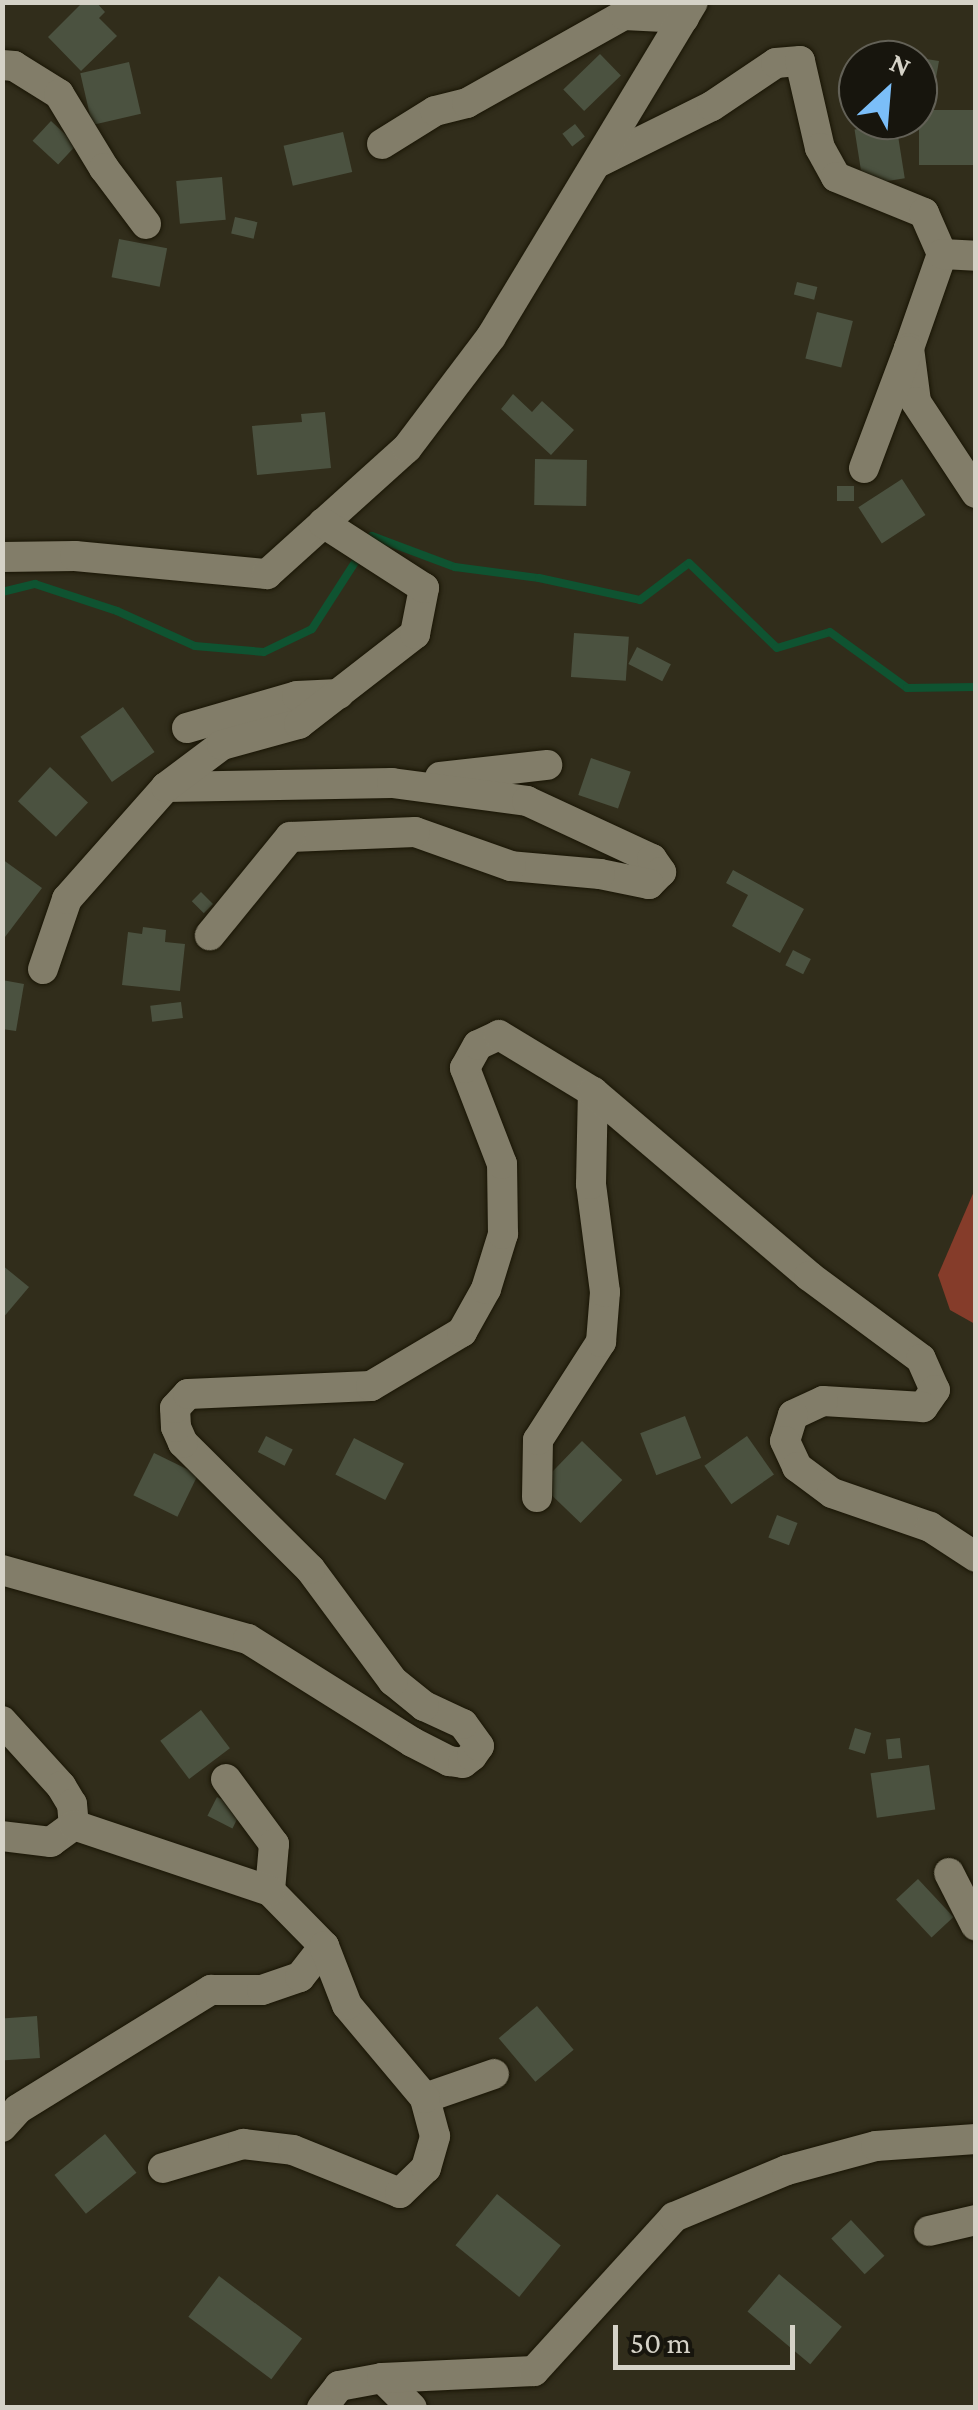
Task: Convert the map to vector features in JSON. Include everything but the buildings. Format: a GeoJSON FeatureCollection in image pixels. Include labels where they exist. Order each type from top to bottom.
{"type":"FeatureCollection","features":[{"type":"Feature","properties":{"kind":"street"},"geometry":{"type":"LineString","coordinates":[[382,144],[435,112],[466,103],[624,16],[688,10]]}},
{"type":"Feature","properties":{"kind":"street"},"geometry":{"type":"LineString","coordinates":[[2,557],[74,556],[267,574],[407,448],[467,369],[688,10]]}},
{"type":"Feature","properties":{"kind":"street"},"geometry":{"type":"LineString","coordinates":[[597,163],[712,106],[776,63],[800,61],[820,148],[836,177],[924,213],[942,254],[864,468]]}},
{"type":"Feature","properties":{"kind":"street"},"geometry":{"type":"LineString","coordinates":[[2,65],[14,66],[59,94],[104,168],[146,224]]}},
{"type":"Feature","properties":{"kind":"street"},"geometry":{"type":"LineString","coordinates":[[942,254],[976,256]]}},
{"type":"Feature","properties":{"kind":"street"},"geometry":{"type":"LineString","coordinates":[[909,348],[916,402],[976,493]]}},
{"type":"Feature","properties":{"kind":"street"},"geometry":{"type":"LineString","coordinates":[[44,969],[66,900],[166,787],[222,745],[299,724],[415,634],[424,588],[324,523]]}},
{"type":"Feature","properties":{"kind":"street"},"geometry":{"type":"LineString","coordinates":[[187,728],[297,696],[339,694]]}},
{"type":"Feature","properties":{"kind":"street"},"geometry":{"type":"LineString","coordinates":[[166,787],[392,783],[547,765]]}},
{"type":"Feature","properties":{"kind":"street"},"geometry":{"type":"LineString","coordinates":[[210,935],[290,837],[414,832],[511,866],[600,874],[649,884],[661,872],[652,860],[528,801],[392,783]]}},
{"type":"Feature","properties":{"kind":"street"},"geometry":{"type":"LineString","coordinates":[[2,1570],[248,1640],[412,1742],[450,1761],[464,1764],[472,1756],[479,1746],[472,1734],[393,1681],[310,1569],[183,1443],[176,1427],[176,1408],[188,1394],[371,1386],[462,1332],[486,1288],[503,1234],[502,1164],[465,1068],[478,1045],[499,1035],[593,1092],[810,1276],[921,1359],[935,1390],[923,1407],[824,1401],[793,1415],[785,1441],[798,1467],[832,1493],[930,1528],[976,1557]]}},
{"type":"Feature","properties":{"kind":"street"},"geometry":{"type":"LineString","coordinates":[[537,1498],[538,1440],[601,1342],[604,1292],[591,1184],[593,1092]]}},
{"type":"Feature","properties":{"kind":"street"},"geometry":{"type":"LineString","coordinates":[[2,1722],[62,1786],[72,1804],[74,1825]]}},
{"type":"Feature","properties":{"kind":"street"},"geometry":{"type":"LineString","coordinates":[[226,1778],[274,1844],[270,1890]]}},
{"type":"Feature","properties":{"kind":"street"},"geometry":{"type":"LineString","coordinates":[[2,1836],[52,1842],[74,1825]]}},
{"type":"Feature","properties":{"kind":"street"},"geometry":{"type":"LineString","coordinates":[[74,1825],[146,1852],[202,1864],[270,1890],[324,1946],[347,2005],[424,2098],[435,2136],[426,2168],[400,2193],[294,2150],[243,2144],[163,2168]]}},
{"type":"Feature","properties":{"kind":"street"},"geometry":{"type":"LineString","coordinates":[[949,1872],[976,1926]]}},
{"type":"Feature","properties":{"kind":"street"},"geometry":{"type":"LineString","coordinates":[[2,2127],[18,2108],[212,1990],[262,1990],[300,1977],[324,1946]]}},
{"type":"Feature","properties":{"kind":"street"},"geometry":{"type":"LineString","coordinates":[[424,2098],[494,2074]]}},
{"type":"Feature","properties":{"kind":"street"},"geometry":{"type":"LineString","coordinates":[[322,2408],[339,2386],[382,2378],[534,2371],[674,2217],[787,2170],[876,2146],[969,2135]]}},
{"type":"Feature","properties":{"kind":"street"},"geometry":{"type":"LineString","coordinates":[[929,2231],[976,2220]]}},
{"type":"Feature","properties":{"kind":"street"},"geometry":{"type":"LineString","coordinates":[[382,2378],[412,2408]]}},
{"type":"Feature","properties":{"kind":"shaded area"},"geometry":{"type":"Polygon","coordinates":[[[975,1189],[976,1324],[950,1310],[938,1275],[975,1189]]]}},
{"type":"Feature","properties":{"kind":"waterway"},"geometry":{"type":"LineString","coordinates":[[368,541],[372,536],[455,567],[539,578],[640,600],[689,563],[777,648],[830,632],[907,688],[976,687]]}},
{"type":"Feature","properties":{"kind":"waterway"},"geometry":{"type":"LineString","coordinates":[[2,592],[35,584],[117,611],[195,646],[264,652],[312,629],[361,553]]}}]}
